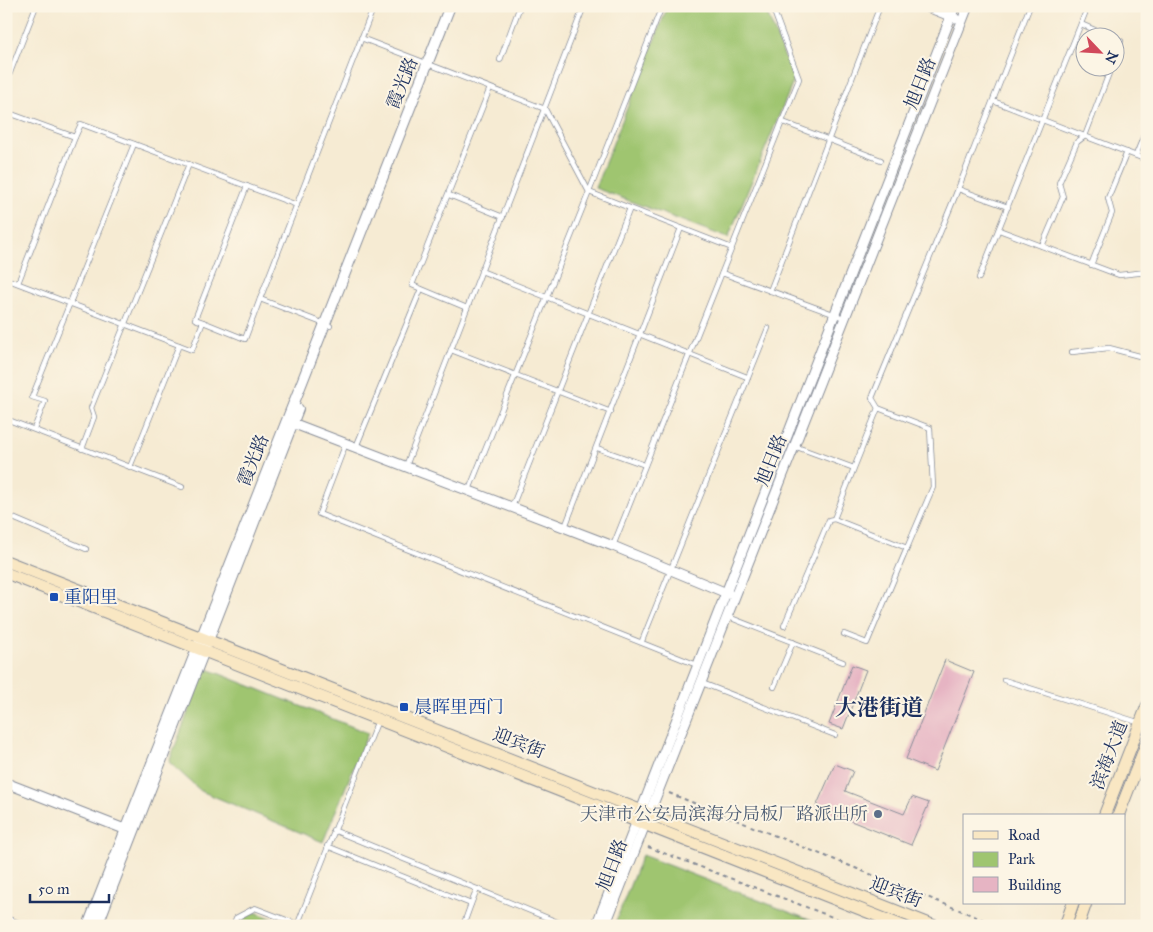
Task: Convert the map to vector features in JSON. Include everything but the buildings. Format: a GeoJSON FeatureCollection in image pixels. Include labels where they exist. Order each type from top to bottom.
{"type":"FeatureCollection","features":[{"type":"Feature","properties":{"kind":"main road","name":"迎宾街"},"geometry":{"type":"LineString","coordinates":[[6,561],[378,718],[935,926]]}},
{"type":"Feature","properties":{"kind":"main road","name":"迎宾街"},"geometry":{"type":"LineString","coordinates":[[6,573],[203,644],[643,816],[903,926]]}},
{"type":"Feature","properties":{"kind":"main road","name":"滨海大道"},"geometry":{"type":"LineString","coordinates":[[1105,814],[1144,724],[1147,706]]}},
{"type":"Feature","properties":{"kind":"main road"},"geometry":{"type":"LineString","coordinates":[[1119,814],[1147,742]]}},
{"type":"Feature","properties":{"kind":"main road"},"geometry":{"type":"LineString","coordinates":[[1065,926],[1073,904]]}},
{"type":"Feature","properties":{"kind":"main road"},"geometry":{"type":"LineString","coordinates":[[1078,926],[1086,904]]}},
{"type":"Feature","properties":{"kind":"street","name":"霞光路"},"geometry":{"type":"LineString","coordinates":[[97,926],[130,831],[430,65],[450,6]]}},
{"type":"Feature","properties":{"kind":"street","name":"霞光路"},"geometry":{"type":"LineString","coordinates":[[430,65],[458,6]]}},
{"type":"Feature","properties":{"kind":"street"},"geometry":{"type":"LineString","coordinates":[[925,6],[962,21]]}},
{"type":"Feature","properties":{"kind":"street","name":"旭日路"},"geometry":{"type":"LineString","coordinates":[[605,926],[691,678],[701,666],[722,614],[834,315],[955,6]]}},
{"type":"Feature","properties":{"kind":"street","name":"旭日路"},"geometry":{"type":"LineString","coordinates":[[729,595],[794,446],[968,6]]}},
{"type":"Feature","properties":{"kind":"street"},"geometry":{"type":"LineString","coordinates":[[290,422],[565,527],[729,595]]}},
{"type":"Feature","properties":{"kind":"street","name":"旭日路"},"geometry":{"type":"LineString","coordinates":[[596,926],[700,682],[701,666]]}},
{"type":"Feature","properties":{"kind":"street"},"geometry":{"type":"LineString","coordinates":[[6,783],[130,831]]}},
{"type":"Feature","properties":{"kind":"street","name":"霞光路"},"geometry":{"type":"LineString","coordinates":[[88,926],[130,831]]}},
{"type":"Feature","properties":{"kind":"lane"},"geometry":{"type":"LineString","coordinates":[[6,82],[36,6]]}},
{"type":"Feature","properties":{"kind":"lane"},"geometry":{"type":"LineString","coordinates":[[247,186],[195,319],[245,339],[374,6]]}},
{"type":"Feature","properties":{"kind":"lane"},"geometry":{"type":"LineString","coordinates":[[500,60],[520,6]]}},
{"type":"Feature","properties":{"kind":"lane"},"geometry":{"type":"LineString","coordinates":[[406,466],[584,6]]}},
{"type":"Feature","properties":{"kind":"lane"},"geometry":{"type":"LineString","coordinates":[[469,490],[662,6]]}},
{"type":"Feature","properties":{"kind":"lane"},"geometry":{"type":"LineString","coordinates":[[613,546],[799,79],[772,6]]}},
{"type":"Feature","properties":{"kind":"lane"},"geometry":{"type":"LineString","coordinates":[[770,291],[880,6]]}},
{"type":"Feature","properties":{"kind":"lane"},"geometry":{"type":"LineString","coordinates":[[844,634],[867,643],[933,487],[930,428],[878,408],[872,398],[958,189],[1030,6]]}},
{"type":"Feature","properties":{"kind":"lane"},"geometry":{"type":"LineString","coordinates":[[979,278],[1088,6]]}},
{"type":"Feature","properties":{"kind":"lane"},"geometry":{"type":"LineString","coordinates":[[1081,24],[1090,28]]}},
{"type":"Feature","properties":{"kind":"lane"},"geometry":{"type":"LineString","coordinates":[[361,38],[544,109],[589,192],[732,248]]}},
{"type":"Feature","properties":{"kind":"lane"},"geometry":{"type":"LineString","coordinates":[[1042,246],[1063,197],[1059,183],[1077,142],[1085,136],[1107,78]]}},
{"type":"Feature","properties":{"kind":"lane"},"geometry":{"type":"LineString","coordinates":[[467,308],[412,285],[490,88]]}},
{"type":"Feature","properties":{"kind":"lane"},"geometry":{"type":"LineString","coordinates":[[993,101],[1147,160]]}},
{"type":"Feature","properties":{"kind":"lane"},"geometry":{"type":"LineString","coordinates":[[6,112],[75,137]]}},
{"type":"Feature","properties":{"kind":"lane"},"geometry":{"type":"LineString","coordinates":[[783,122],[881,160]]}},
{"type":"Feature","properties":{"kind":"lane"},"geometry":{"type":"LineString","coordinates":[[18,283],[81,124],[296,205]]}},
{"type":"Feature","properties":{"kind":"lane"},"geometry":{"type":"LineString","coordinates":[[1136,155],[1147,128]]}},
{"type":"Feature","properties":{"kind":"lane"},"geometry":{"type":"LineString","coordinates":[[34,429],[45,401],[32,397],[134,144]]}},
{"type":"Feature","properties":{"kind":"lane"},"geometry":{"type":"LineString","coordinates":[[1091,265],[1112,213],[1108,198],[1127,152]]}},
{"type":"Feature","properties":{"kind":"lane"},"geometry":{"type":"LineString","coordinates":[[82,449],[94,417],[91,408],[189,164]]}},
{"type":"Feature","properties":{"kind":"lane"},"geometry":{"type":"LineString","coordinates":[[958,189],[1008,207]]}},
{"type":"Feature","properties":{"kind":"lane"},"geometry":{"type":"LineString","coordinates":[[449,195],[503,217]]}},
{"type":"Feature","properties":{"kind":"lane"},"geometry":{"type":"LineString","coordinates":[[512,507],[630,208]]}},
{"type":"Feature","properties":{"kind":"lane"},"geometry":{"type":"LineString","coordinates":[[565,527],[681,228]]}},
{"type":"Feature","properties":{"kind":"lane"},"geometry":{"type":"LineString","coordinates":[[999,230],[1119,275],[1147,272]]}},
{"type":"Feature","properties":{"kind":"lane"},"geometry":{"type":"LineString","coordinates":[[482,271],[747,377]]}},
{"type":"Feature","properties":{"kind":"lane"},"geometry":{"type":"LineString","coordinates":[[722,272],[844,318]]}},
{"type":"Feature","properties":{"kind":"lane"},"geometry":{"type":"LineString","coordinates":[[6,279],[192,350],[203,322]]}},
{"type":"Feature","properties":{"kind":"lane"},"geometry":{"type":"LineString","coordinates":[[356,447],[421,289]]}},
{"type":"Feature","properties":{"kind":"lane"},"geometry":{"type":"LineString","coordinates":[[260,299],[327,325]]}},
{"type":"Feature","properties":{"kind":"lane"},"geometry":{"type":"LineString","coordinates":[[642,642],[768,328]]}},
{"type":"Feature","properties":{"kind":"lane"},"geometry":{"type":"LineString","coordinates":[[130,467],[179,345]]}},
{"type":"Feature","properties":{"kind":"lane"},"geometry":{"type":"LineString","coordinates":[[1072,352],[1109,348],[1147,358]]}},
{"type":"Feature","properties":{"kind":"lane"},"geometry":{"type":"LineString","coordinates":[[451,350],[611,412]]}},
{"type":"Feature","properties":{"kind":"lane"},"geometry":{"type":"LineString","coordinates":[[834,519],[878,408]]}},
{"type":"Feature","properties":{"kind":"lane"},"geometry":{"type":"LineString","coordinates":[[6,419],[182,487]]}},
{"type":"Feature","properties":{"kind":"lane"},"geometry":{"type":"LineString","coordinates":[[346,443],[319,514],[701,666]]}},
{"type":"Feature","properties":{"kind":"lane"},"geometry":{"type":"LineString","coordinates":[[794,446],[854,468]]}},
{"type":"Feature","properties":{"kind":"lane"},"geometry":{"type":"LineString","coordinates":[[597,448],[645,465]]}},
{"type":"Feature","properties":{"kind":"lane"},"geometry":{"type":"LineString","coordinates":[[6,516],[86,549]]}},
{"type":"Feature","properties":{"kind":"lane"},"geometry":{"type":"LineString","coordinates":[[784,626],[829,520],[834,519],[907,548]]}},
{"type":"Feature","properties":{"kind":"lane"},"geometry":{"type":"LineString","coordinates":[[722,614],[843,662]]}},
{"type":"Feature","properties":{"kind":"lane"},"geometry":{"type":"LineString","coordinates":[[774,687],[793,642]]}},
{"type":"Feature","properties":{"kind":"lane"},"geometry":{"type":"LineString","coordinates":[[691,678],[835,735]]}},
{"type":"Feature","properties":{"kind":"lane"},"geometry":{"type":"LineString","coordinates":[[1004,680],[1144,724]]}},
{"type":"Feature","properties":{"kind":"lane"},"geometry":{"type":"LineString","coordinates":[[233,926],[236,918],[255,908],[297,925],[378,718]]}},
{"type":"Feature","properties":{"kind":"lane"},"geometry":{"type":"LineString","coordinates":[[333,830],[567,926]]}},
{"type":"Feature","properties":{"kind":"lane"},"geometry":{"type":"LineString","coordinates":[[327,846],[471,904]]}},
{"type":"Feature","properties":{"kind":"lane"},"geometry":{"type":"LineString","coordinates":[[463,926],[477,889]]}},
{"type":"Feature","properties":{"kind":"lane"},"geometry":{"type":"LineString","coordinates":[[6,918],[27,926]]}},
{"type":"Feature","properties":{"kind":"path"},"geometry":{"type":"LineString","coordinates":[[669,793],[999,926]]}},
{"type":"Feature","properties":{"kind":"path"},"geometry":{"type":"LineString","coordinates":[[648,847],[856,926]]}},
{"type":"Feature","properties":{"kind":"green space"},"geometry":{"type":"Polygon","coordinates":[[[668,6],[764,6],[794,80],[728,238],[595,188],[668,6]]]}},
{"type":"Feature","properties":{"kind":"green space"},"geometry":{"type":"Polygon","coordinates":[[[205,668],[368,733],[323,842],[201,791],[169,762],[205,668]]]}},
{"type":"Feature","properties":{"kind":"green space"},"geometry":{"type":"Polygon","coordinates":[[[642,855],[825,926],[614,926],[642,855]]]}},
{"type":"Feature","properties":{"kind":"green space"},"geometry":{"type":"Polygon","coordinates":[[[255,912],[291,926],[238,926],[239,922],[255,912]]]}},
{"type":"Feature","properties":{"kind":"place","name":"重阳里"},"geometry":{"type":"Point","coordinates":[54,597]}},
{"type":"Feature","properties":{"kind":"place","name":"晨晖里西门"},"geometry":{"type":"Point","coordinates":[404,707]}},
{"type":"Feature","properties":{"kind":"place","name":"天津市公安局滨海分局板厂路派出所"},"geometry":{"type":"Point","coordinates":[878,814]}},
{"type":"Feature","properties":{"kind":"district","name":"大港街道"},"geometry":{"type":"Point","coordinates":[879,707]}}]}
